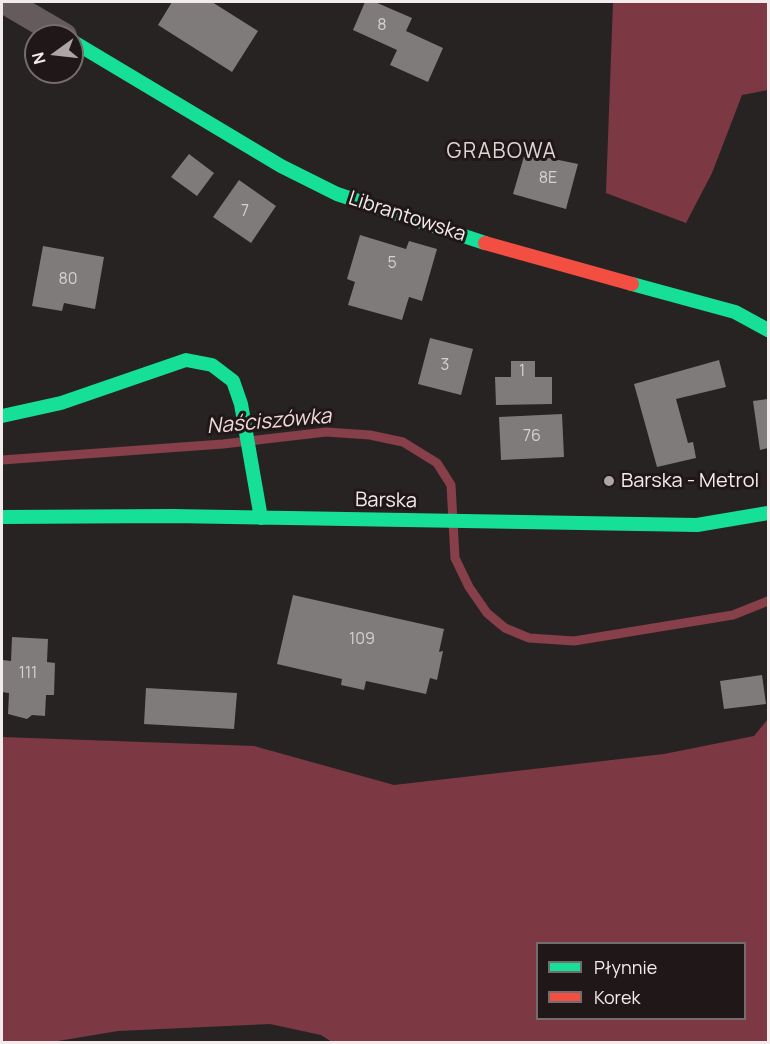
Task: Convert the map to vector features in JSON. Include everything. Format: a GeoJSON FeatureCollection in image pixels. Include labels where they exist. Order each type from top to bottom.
{"type":"FeatureCollection","features":[{"type":"Feature","properties":{"kind":"street"},"geometry":{"type":"LineString","coordinates":[[6,2],[44,24]]}},
{"type":"Feature","properties":{"kind":"street","name":"Librantowska"},"geometry":{"type":"LineString","coordinates":[[84,48],[281,166],[337,194],[457,235],[735,312],[768,330]]}},
{"type":"Feature","properties":{"kind":"street"},"geometry":{"type":"LineString","coordinates":[[2,416],[62,403],[186,360],[212,364],[233,381],[241,404],[261,518]]}},
{"type":"Feature","properties":{"kind":"street","name":"Barska"},"geometry":{"type":"LineString","coordinates":[[2,517],[62,515],[697,525],[768,513]]}},
{"type":"Feature","properties":{"kind":"shaded area"},"geometry":{"type":"Polygon","coordinates":[[[613,2],[768,2],[768,90],[742,95],[712,173],[686,223],[606,193],[613,2]]]}},
{"type":"Feature","properties":{"kind":"shaded area"},"geometry":{"type":"Polygon","coordinates":[[[768,719],[768,1042],[332,1042],[321,1035],[270,1024],[118,1031],[52,1042],[2,1042],[2,737],[254,746],[394,785],[664,754],[754,736],[768,719]]]}},
{"type":"Feature","properties":{"kind":"building"},"geometry":{"type":"Polygon","coordinates":[[[172,2],[212,2],[258,31],[232,72],[158,25],[172,2]]]}},
{"type":"Feature","properties":{"kind":"building"},"geometry":{"type":"Polygon","coordinates":[[[365,2],[375,2],[412,18],[406,31],[443,48],[428,82],[390,65],[397,50],[353,30],[365,2]]]}},
{"type":"Feature","properties":{"kind":"building"},"geometry":{"type":"Polygon","coordinates":[[[525,153],[578,164],[566,209],[513,194],[525,153]]]}},
{"type":"Feature","properties":{"kind":"building"},"geometry":{"type":"Polygon","coordinates":[[[189,154],[214,173],[197,196],[171,177],[189,154]]]}},
{"type":"Feature","properties":{"kind":"building"},"geometry":{"type":"Polygon","coordinates":[[[239,180],[276,206],[251,243],[213,217],[239,180]]]}},
{"type":"Feature","properties":{"kind":"building"},"geometry":{"type":"Polygon","coordinates":[[[360,235],[406,249],[409,241],[437,249],[422,301],[409,297],[402,320],[348,305],[355,282],[347,279],[360,235]]]}},
{"type":"Feature","properties":{"kind":"building"},"geometry":{"type":"Polygon","coordinates":[[[43,246],[104,257],[95,309],[64,303],[62,311],[32,306],[43,246]]]}},
{"type":"Feature","properties":{"kind":"building"},"geometry":{"type":"Polygon","coordinates":[[[430,338],[473,349],[461,395],[418,384],[430,338]]]}},
{"type":"Feature","properties":{"kind":"building"},"geometry":{"type":"Polygon","coordinates":[[[719,360],[726,387],[676,399],[688,443],[693,442],[696,458],[657,467],[634,384],[719,360]]]}},
{"type":"Feature","properties":{"kind":"building"},"geometry":{"type":"Polygon","coordinates":[[[511,361],[535,361],[535,377],[552,377],[552,404],[496,405],[495,377],[511,377],[511,361]]]}},
{"type":"Feature","properties":{"kind":"building"},"geometry":{"type":"Polygon","coordinates":[[[768,399],[768,448],[760,450],[753,401],[768,399]]]}},
{"type":"Feature","properties":{"kind":"building"},"geometry":{"type":"Polygon","coordinates":[[[562,414],[564,457],[501,460],[499,417],[562,414]]]}},
{"type":"Feature","properties":{"kind":"building"},"geometry":{"type":"Polygon","coordinates":[[[293,595],[444,629],[439,652],[443,651],[437,680],[430,678],[426,694],[366,681],[364,690],[341,685],[342,679],[277,664],[293,595]]]}},
{"type":"Feature","properties":{"kind":"building"},"geometry":{"type":"Polygon","coordinates":[[[12,637],[48,639],[47,662],[55,663],[54,695],[46,695],[45,716],[32,715],[27,719],[8,714],[9,693],[2,692],[3,660],[11,661],[12,637]]]}},
{"type":"Feature","properties":{"kind":"building"},"geometry":{"type":"Polygon","coordinates":[[[762,675],[766,704],[724,709],[720,681],[762,675]]]}},
{"type":"Feature","properties":{"kind":"building"},"geometry":{"type":"Polygon","coordinates":[[[146,688],[237,693],[234,729],[144,724],[146,688]]]}},
{"type":"Feature","properties":{"kind":"waterway","name":"Naściszówka"},"geometry":{"type":"LineString","coordinates":[[2,460],[223,444],[326,432],[370,435],[403,442],[437,463],[451,485],[455,558],[469,587],[487,613],[505,628],[529,638],[574,641],[733,615],[768,601]]}},
{"type":"Feature","properties":{"kind":"traffic: fast"},"geometry":{"type":"LineString","coordinates":[[84,48],[281,166],[337,194],[485,243]]}},
{"type":"Feature","properties":{"kind":"traffic: fast"},"geometry":{"type":"LineString","coordinates":[[632,284],[735,312],[768,330]]}},
{"type":"Feature","properties":{"kind":"traffic: fast"},"geometry":{"type":"LineString","coordinates":[[2,416],[61,403],[186,360],[212,365],[233,381],[241,404],[261,518]]}},
{"type":"Feature","properties":{"kind":"traffic: fast"},"geometry":{"type":"LineString","coordinates":[[2,517],[172,516],[697,525],[768,513]]}},
{"type":"Feature","properties":{"kind":"traffic: jam"},"geometry":{"type":"LineString","coordinates":[[485,243],[632,284]]}},
{"type":"Feature","properties":{"kind":"place","name":"Barska - Metrol"},"geometry":{"type":"Point","coordinates":[609,481]}},
{"type":"Feature","properties":{"kind":"district","name":"GRABOWA"},"geometry":{"type":"Point","coordinates":[502,152]}}]}
